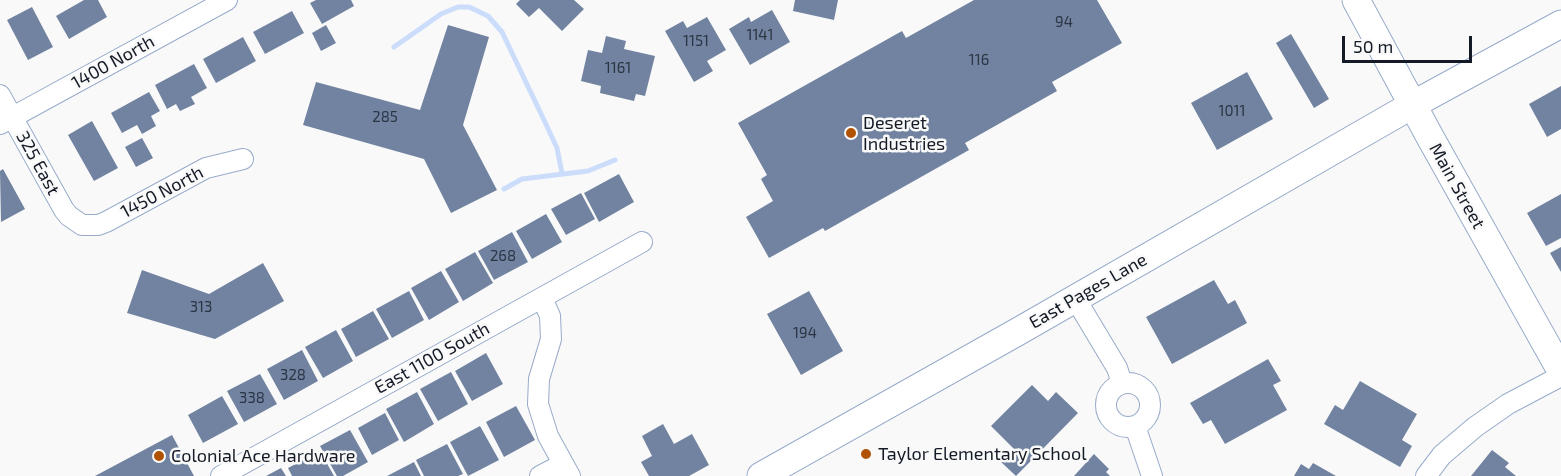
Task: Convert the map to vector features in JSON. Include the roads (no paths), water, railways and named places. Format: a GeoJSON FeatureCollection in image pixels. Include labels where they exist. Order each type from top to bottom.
{"type":"FeatureCollection","features":[{"type":"Feature","properties":{"kind":"main road","name":"Main Street"},"geometry":{"type":"LineString","coordinates":[[1356,0],[1561,371]]}},
{"type":"Feature","properties":{"kind":"main road","name":"East Pages Lane"},"geometry":{"type":"LineString","coordinates":[[761,476],[1414,104],[1561,24]]}},
{"type":"Feature","properties":{"kind":"street","name":"1400 North"},"geometry":{"type":"LineString","coordinates":[[6,121],[227,0]]}},
{"type":"Feature","properties":{"kind":"street","name":"325 East"},"geometry":{"type":"LineString","coordinates":[[0,95],[6,121],[64,210],[82,225]]}},
{"type":"Feature","properties":{"kind":"street","name":"1450 North"},"geometry":{"type":"LineString","coordinates":[[82,225],[98,225],[106,222],[206,168],[243,159]]}},
{"type":"Feature","properties":{"kind":"street","name":"East 1100 South"},"geometry":{"type":"LineString","coordinates":[[221,475],[642,242]]}},
{"type":"Feature","properties":{"kind":"street"},"geometry":{"type":"LineString","coordinates":[[540,476],[566,470],[548,436],[538,404],[539,379],[547,359],[551,339],[550,316],[542,298]]}},
{"type":"Feature","properties":{"kind":"street"},"geometry":{"type":"LineString","coordinates":[[1075,298],[1117,368],[1122,383]]}},
{"type":"Feature","properties":{"kind":"street"},"geometry":{"type":"LineString","coordinates":[[1426,476],[1442,455],[1475,426],[1508,404],[1561,376]]}},
{"type":"Feature","properties":{"kind":"street"},"geometry":{"type":"LineString","coordinates":[[1122,383],[1136,383],[1143,387],[1149,395],[1151,406],[1149,413],[1142,423],[1135,426],[1120,426],[1110,419],[1106,409],[1109,392],[1122,383]]}},
{"type":"Feature","properties":{"kind":"street"},"geometry":{"type":"LineString","coordinates":[[1135,426],[1152,476]]}},
{"type":"Feature","properties":{"kind":"waterway"},"geometry":{"type":"LineString","coordinates":[[394,47],[441,14],[458,7],[469,7],[488,16],[502,32],[544,120],[557,148],[562,173]]}},
{"type":"Feature","properties":{"kind":"waterway"},"geometry":{"type":"LineString","coordinates":[[504,189],[522,179],[588,171],[615,160]]}},
{"type":"Feature","properties":{"kind":"place","name":"Deseret Industries"},"geometry":{"type":"Point","coordinates":[851,133]}},
{"type":"Feature","properties":{"kind":"place","name":"Taylor Elementary School"},"geometry":{"type":"Point","coordinates":[866,454]}},
{"type":"Feature","properties":{"kind":"place","name":"Colonial Ace Hardware"},"geometry":{"type":"Point","coordinates":[159,456]}}]}
